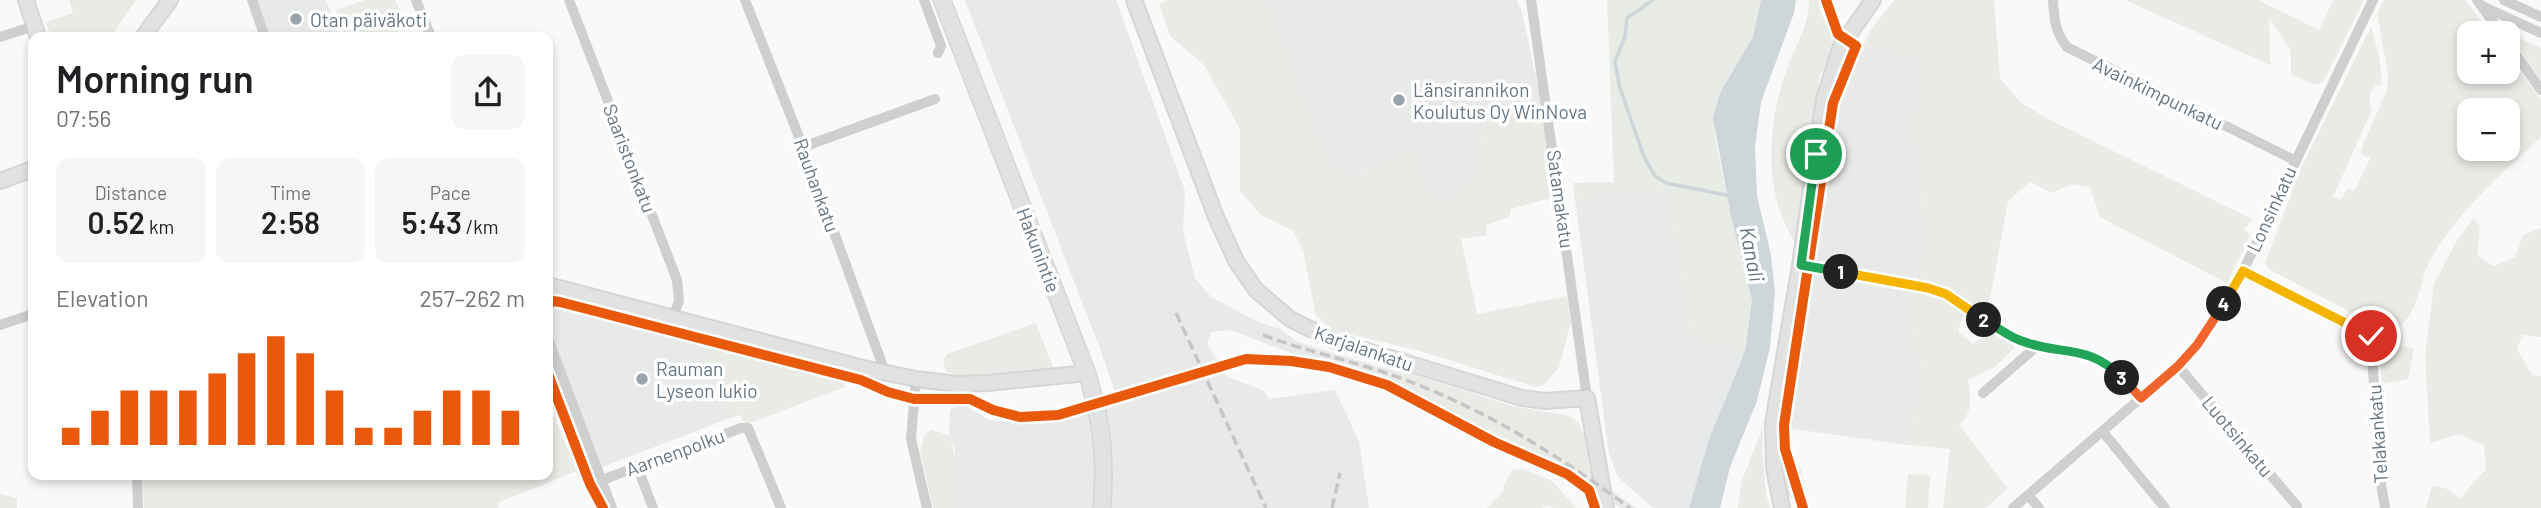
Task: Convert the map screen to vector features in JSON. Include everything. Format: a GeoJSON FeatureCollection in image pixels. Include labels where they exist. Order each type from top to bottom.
{"type":"FeatureCollection","features":[{"type":"Feature","properties":{"kind":"highway","name":"Hakunintie"},"geometry":{"type":"LineString","coordinates":[[942,0],[1087,373],[1102,435],[1102,508]]}},
{"type":"Feature","properties":{"kind":"main road"},"geometry":{"type":"LineString","coordinates":[[26,0],[36,32]]}},
{"type":"Feature","properties":{"kind":"main road"},"geometry":{"type":"LineString","coordinates":[[147,32],[170,0]]}},
{"type":"Feature","properties":{"kind":"main road","name":"Karjalankatu"},"geometry":{"type":"LineString","coordinates":[[1134,0],[1227,244],[1256,290],[1274,307],[1290,319],[1335,341],[1522,398],[1545,401],[1587,398]]}},
{"type":"Feature","properties":{"kind":"main road"},"geometry":{"type":"LineString","coordinates":[[1782,508],[1774,468],[1773,423],[1801,265],[1824,99],[1841,46],[1873,0]]}},
{"type":"Feature","properties":{"kind":"main road"},"geometry":{"type":"LineString","coordinates":[[0,181],[28,171]]}},
{"type":"Feature","properties":{"kind":"main road"},"geometry":{"type":"LineString","coordinates":[[553,286],[916,379],[957,384],[988,383],[1087,373]]}},
{"type":"Feature","properties":{"kind":"main road"},"geometry":{"type":"LineString","coordinates":[[1587,398],[1606,508]]}},
{"type":"Feature","properties":{"kind":"street"},"geometry":{"type":"LineString","coordinates":[[252,0],[263,32]]}},
{"type":"Feature","properties":{"kind":"street"},"geometry":{"type":"LineString","coordinates":[[416,0],[428,32]]}},
{"type":"Feature","properties":{"kind":"street","name":"Saaristonkatu"},"geometry":{"type":"LineString","coordinates":[[569,0],[677,280],[679,302],[673,317]]}},
{"type":"Feature","properties":{"kind":"street","name":"Rauhankatu"},"geometry":{"type":"LineString","coordinates":[[745,0],[803,147],[885,372]]}},
{"type":"Feature","properties":{"kind":"street"},"geometry":{"type":"LineString","coordinates":[[924,0],[941,46],[938,52]]}},
{"type":"Feature","properties":{"kind":"street","name":"Satamakatu"},"geometry":{"type":"LineString","coordinates":[[1531,0],[1587,398]]}},
{"type":"Feature","properties":{"kind":"street","name":"Avainkimpunkatu"},"geometry":{"type":"LineString","coordinates":[[2053,0],[2054,19],[2059,36],[2067,47],[2294,160]]}},
{"type":"Feature","properties":{"kind":"street","name":"Lonsinkatu"},"geometry":{"type":"LineString","coordinates":[[2013,508],[2178,366],[2197,345],[2243,271],[2373,0]]}},
{"type":"Feature","properties":{"kind":"street"},"geometry":{"type":"LineString","coordinates":[[2504,0],[2541,17]]}},
{"type":"Feature","properties":{"kind":"street"},"geometry":{"type":"LineString","coordinates":[[2479,3],[2492,21]]}},
{"type":"Feature","properties":{"kind":"street"},"geometry":{"type":"LineString","coordinates":[[2479,3],[2541,33]]}},
{"type":"Feature","properties":{"kind":"street"},"geometry":{"type":"LineString","coordinates":[[0,37],[28,33]]}},
{"type":"Feature","properties":{"kind":"street"},"geometry":{"type":"LineString","coordinates":[[2520,60],[2541,90]]}},
{"type":"Feature","properties":{"kind":"street"},"geometry":{"type":"LineString","coordinates":[[803,147],[935,99]]}},
{"type":"Feature","properties":{"kind":"street"},"geometry":{"type":"LineString","coordinates":[[1801,265],[1928,288],[1946,294],[2019,341],[2064,349],[2099,360],[2115,370],[2141,398]]}},
{"type":"Feature","properties":{"kind":"street","name":"Telakankatu"},"geometry":{"type":"LineString","coordinates":[[2243,271],[2371,336],[2379,471],[2385,508]]}},
{"type":"Feature","properties":{"kind":"street"},"geometry":{"type":"LineString","coordinates":[[0,325],[28,316]]}},
{"type":"Feature","properties":{"kind":"street"},"geometry":{"type":"LineString","coordinates":[[1983,393],[2037,346]]}},
{"type":"Feature","properties":{"kind":"street"},"geometry":{"type":"LineString","coordinates":[[553,352],[612,508]]}},
{"type":"Feature","properties":{"kind":"street","name":"Luotsinkatu"},"geometry":{"type":"LineString","coordinates":[[2178,366],[2297,506]]}},
{"type":"Feature","properties":{"kind":"street"},"geometry":{"type":"LineString","coordinates":[[916,379],[911,439],[927,508]]}},
{"type":"Feature","properties":{"kind":"street","name":"Aarnenpolku"},"geometry":{"type":"LineString","coordinates":[[602,480],[741,428],[748,428],[781,508]]}},
{"type":"Feature","properties":{"kind":"street"},"geometry":{"type":"LineString","coordinates":[[2103,432],[2165,508]]}},
{"type":"Feature","properties":{"kind":"street"},"geometry":{"type":"LineString","coordinates":[[637,466],[653,508]]}},
{"type":"Feature","properties":{"kind":"street"},"geometry":{"type":"LineString","coordinates":[[137,480],[138,508]]}},
{"type":"Feature","properties":{"kind":"street"},"geometry":{"type":"LineString","coordinates":[[2028,495],[2039,508]]}},
{"type":"Feature","properties":{"kind":"shaded area"},"geometry":{"type":"Polygon","coordinates":[[[69,0],[136,0],[114,32],[49,32],[46,22],[73,13],[69,0]]]}},
{"type":"Feature","properties":{"kind":"shaded area","name":"Otan päiväkoti"},"geometry":{"type":"Polygon","coordinates":[[[253,0],[326,0],[339,32],[263,32],[253,0]]]}},
{"type":"Feature","properties":{"kind":"shaded area"},"geometry":{"type":"Polygon","coordinates":[[[365,0],[395,0],[410,27],[398,32],[343,32],[336,10],[365,0]]]}},
{"type":"Feature","properties":{"kind":"shaded area"},"geometry":{"type":"Polygon","coordinates":[[[965,0],[1116,0],[1185,191],[1183,231],[1195,278],[1211,297],[1258,322],[1280,329],[1298,342],[1409,376],[1593,478],[1636,508],[1620,508],[1547,454],[1362,369],[1294,354],[1230,330],[1211,332],[1207,344],[1228,377],[1263,390],[1269,399],[1335,390],[1359,441],[1369,508],[955,508],[952,489],[955,448],[949,435],[950,410],[957,406],[966,406],[989,420],[1022,423],[1057,418],[1118,400],[965,0]]]}},
{"type":"Feature","properties":{"kind":"shaded area"},"geometry":{"type":"Polygon","coordinates":[[[1169,0],[1265,0],[1328,162],[1357,175],[1374,165],[1412,151],[1428,194],[1449,205],[1476,171],[1487,105],[1510,85],[1540,95],[1554,197],[1511,209],[1509,217],[1487,225],[1486,235],[1461,239],[1477,314],[1567,296],[1571,322],[1559,367],[1544,385],[1536,387],[1420,351],[1332,330],[1316,315],[1303,250],[1293,231],[1261,215],[1240,191],[1240,129],[1204,65],[1170,36],[1159,4],[1169,0]]]}},
{"type":"Feature","properties":{"kind":"shaded area","name":"Länsirannikon Koulutus Oy WinNova"},"geometry":{"type":"Polygon","coordinates":[[[1265,0],[1517,0],[1540,95],[1487,105],[1476,171],[1449,205],[1428,194],[1412,151],[1374,165],[1356,175],[1328,163],[1265,0]]]}},
{"type":"Feature","properties":{"kind":"shaded area"},"geometry":{"type":"Polygon","coordinates":[[[1607,0],[1761,0],[1753,37],[1721,91],[1715,137],[1752,301],[1745,351],[1691,339],[1667,191],[1575,199],[1573,183],[1614,182],[1607,0]]]}},
{"type":"Feature","properties":{"kind":"shaded area"},"geometry":{"type":"Polygon","coordinates":[[[1809,0],[1819,0],[1834,45],[1829,63],[1820,74],[1795,243],[1784,223],[1777,201],[1771,156],[1772,133],[1781,88],[1805,25],[1809,0]]]}},
{"type":"Feature","properties":{"kind":"shaded area"},"geometry":{"type":"Polygon","coordinates":[[[1894,0],[1994,0],[2000,78],[2020,102],[2046,118],[2252,219],[2245,229],[2250,236],[2227,283],[2100,217],[2090,187],[2071,184],[2052,193],[2030,182],[2008,201],[1988,310],[1979,311],[1949,290],[1915,278],[1917,265],[1926,250],[1914,135],[1917,59],[1888,51],[1861,49],[1871,30],[1894,0]]]}},
{"type":"Feature","properties":{"kind":"shaded area"},"geometry":{"type":"Polygon","coordinates":[[[2125,0],[2258,0],[2319,30],[2333,0],[2364,0],[2323,82],[2315,85],[2291,74],[2291,51],[2269,18],[2270,65],[2125,0]]]}},
{"type":"Feature","properties":{"kind":"shaded area"},"geometry":{"type":"Polygon","coordinates":[[[2384,0],[2466,0],[2481,21],[2457,21],[2457,84],[2520,84],[2520,71],[2541,100],[2541,137],[2520,157],[2520,98],[2457,98],[2457,161],[2515,161],[2454,224],[2427,267],[2408,317],[2392,331],[2270,270],[2265,263],[2301,168],[2371,27],[2380,63],[2381,86],[2375,84],[2371,90],[2372,110],[2333,197],[2341,200],[2347,189],[2355,190],[2370,158],[2361,154],[2362,147],[2387,90],[2388,74],[2377,13],[2384,0]]]}},
{"type":"Feature","properties":{"kind":"shaded area"},"geometry":{"type":"Polygon","coordinates":[[[2520,38],[2541,48],[2541,80],[2520,50],[2520,38]]]}},
{"type":"Feature","properties":{"kind":"shaded area"},"geometry":{"type":"Polygon","coordinates":[[[1861,49],[1888,51],[1917,59],[1914,136],[1926,250],[1917,265],[1910,304],[1915,313],[1909,354],[1922,356],[1909,445],[1786,428],[1835,127],[1846,83],[1861,49]]]}},
{"type":"Feature","properties":{"kind":"shaded area"},"geometry":{"type":"Polygon","coordinates":[[[1667,191],[1691,339],[1745,351],[1709,439],[1689,508],[1653,508],[1618,477],[1609,454],[1575,199],[1667,191]]]}},
{"type":"Feature","properties":{"kind":"shaded area"},"geometry":{"type":"Polygon","coordinates":[[[2474,218],[2480,227],[2477,255],[2493,266],[2515,258],[2523,235],[2541,228],[2541,337],[2522,335],[2517,349],[2532,375],[2541,376],[2541,508],[2426,508],[2432,486],[2445,488],[2460,498],[2486,469],[2484,446],[2460,434],[2430,443],[2425,356],[2434,284],[2456,242],[2474,218]]]}},
{"type":"Feature","properties":{"kind":"shaded area"},"geometry":{"type":"Polygon","coordinates":[[[1913,288],[1943,298],[1963,315],[1958,332],[1973,344],[1992,331],[2015,347],[1996,366],[1968,380],[1969,410],[1959,425],[2008,488],[1986,508],[1943,508],[1950,449],[1909,445],[1922,357],[1909,354],[1915,313],[1910,304],[1913,288]]]}},
{"type":"Feature","properties":{"kind":"shaded area","name":"Rauman Lyseon lukio"},"geometry":{"type":"Polygon","coordinates":[[[559,305],[702,340],[730,418],[600,468],[553,339],[553,307],[559,305]]]}},
{"type":"Feature","properties":{"kind":"shaded area"},"geometry":{"type":"Polygon","coordinates":[[[1036,323],[1053,367],[1052,371],[962,377],[946,371],[943,362],[947,354],[1036,323]]]}},
{"type":"Feature","properties":{"kind":"shaded area"},"geometry":{"type":"Polygon","coordinates":[[[702,340],[842,379],[845,387],[745,425],[741,415],[730,418],[702,340]]]}},
{"type":"Feature","properties":{"kind":"shaded area"},"geometry":{"type":"Polygon","coordinates":[[[2404,346],[2414,349],[2408,379],[2382,384],[2380,350],[2404,346]]]}},
{"type":"Feature","properties":{"kind":"shaded area"},"geometry":{"type":"Polygon","coordinates":[[[1359,362],[1412,374],[1512,406],[1570,416],[1579,423],[1585,436],[1594,490],[1580,478],[1465,426],[1389,382],[1356,372],[1359,362]]]}},
{"type":"Feature","properties":{"kind":"shaded area"},"geometry":{"type":"Polygon","coordinates":[[[553,414],[577,471],[499,502],[498,508],[144,508],[143,480],[553,480],[553,414]]]}},
{"type":"Feature","properties":{"kind":"shaded area"},"geometry":{"type":"Polygon","coordinates":[[[1763,427],[1762,449],[1770,508],[1738,508],[1741,483],[1763,427]]]}},
{"type":"Feature","properties":{"kind":"shaded area"},"geometry":{"type":"Polygon","coordinates":[[[932,430],[949,435],[952,443],[955,461],[955,508],[933,508],[920,451],[925,434],[932,430]]]}},
{"type":"Feature","properties":{"kind":"shaded area"},"geometry":{"type":"Polygon","coordinates":[[[1792,454],[1801,469],[1809,508],[1806,508],[1804,503],[1792,454]]]}},
{"type":"Feature","properties":{"kind":"shaded area"},"geometry":{"type":"Polygon","coordinates":[[[1785,457],[1796,501],[1788,496],[1780,466],[1785,457]]]}},
{"type":"Feature","properties":{"kind":"shaded area"},"geometry":{"type":"Polygon","coordinates":[[[1524,469],[1552,481],[1576,508],[1553,508],[1550,505],[1542,508],[1487,508],[1504,491],[1504,484],[1513,470],[1524,469]]]}},
{"type":"Feature","properties":{"kind":"shaded area"},"geometry":{"type":"Polygon","coordinates":[[[1908,474],[1930,475],[1928,508],[1905,508],[1908,474]]]}},
{"type":"Feature","properties":{"kind":"shaded area"},"geometry":{"type":"Polygon","coordinates":[[[0,494],[17,498],[17,508],[0,508],[0,494]]]}},
{"type":"Feature","properties":{"kind":"water","name":"Kanali"},"geometry":{"type":"Polygon","coordinates":[[[1761,0],[1796,0],[1794,13],[1761,102],[1755,147],[1757,196],[1771,255],[1775,293],[1770,347],[1757,401],[1730,467],[1720,508],[1689,508],[1709,439],[1745,351],[1752,301],[1730,212],[1713,117],[1721,91],[1753,37],[1761,0]]]}},
{"type":"Feature","properties":{"kind":"waterway"},"geometry":{"type":"LineString","coordinates":[[1653,0],[1627,18],[1625,37],[1615,61],[1619,85],[1644,157],[1655,176],[1666,183],[1731,196]]}},
{"type":"Feature","properties":{"kind":"railway"},"geometry":{"type":"LineString","coordinates":[[1176,313],[1266,508]]}},
{"type":"Feature","properties":{"kind":"railway"},"geometry":{"type":"LineString","coordinates":[[1263,335],[1392,375],[1456,401],[1516,432],[1574,468],[1630,508]]}},
{"type":"Feature","properties":{"kind":"railway"},"geometry":{"type":"LineString","coordinates":[[1332,508],[1340,473]]}},
{"type":"Feature","properties":{"kind":"cycle path"},"geometry":{"type":"LineString","coordinates":[[1803,508],[1785,449],[1784,425],[1833,103],[1856,46],[1838,34],[1826,0]]}},
{"type":"Feature","properties":{"kind":"cycle path"},"geometry":{"type":"LineString","coordinates":[[553,301],[861,380],[888,392],[914,399],[970,399],[993,410],[1020,417],[1058,415],[1246,359],[1291,361],[1329,367],[1387,385],[1494,442],[1567,474],[1589,490],[1595,508]]}},
{"type":"Feature","properties":{"kind":"cycle path"},"geometry":{"type":"LineString","coordinates":[[553,387],[590,484],[603,508]]}},
{"type":"Feature","properties":{"kind":"place","name":"Otan päiväkoti"},"geometry":{"type":"Point","coordinates":[296,19]}},
{"type":"Feature","properties":{"kind":"place","name":"Länsirannikon Koulutus Oy WinNova"},"geometry":{"type":"Point","coordinates":[1399,100]}},
{"type":"Feature","properties":{"kind":"place","name":"Rauman Lyseon lukio"},"geometry":{"type":"Point","coordinates":[642,379]}},
{"type":"Feature","properties":{"kind":"route"},"geometry":{"type":"LineString","coordinates":[[1816,154],[1801,265],[1904,282],[1946,294],[2019,341],[2064,349],[2099,360],[2115,370],[2141,398],[2178,366],[2197,345],[2243,271],[2371,336]]}}]}
